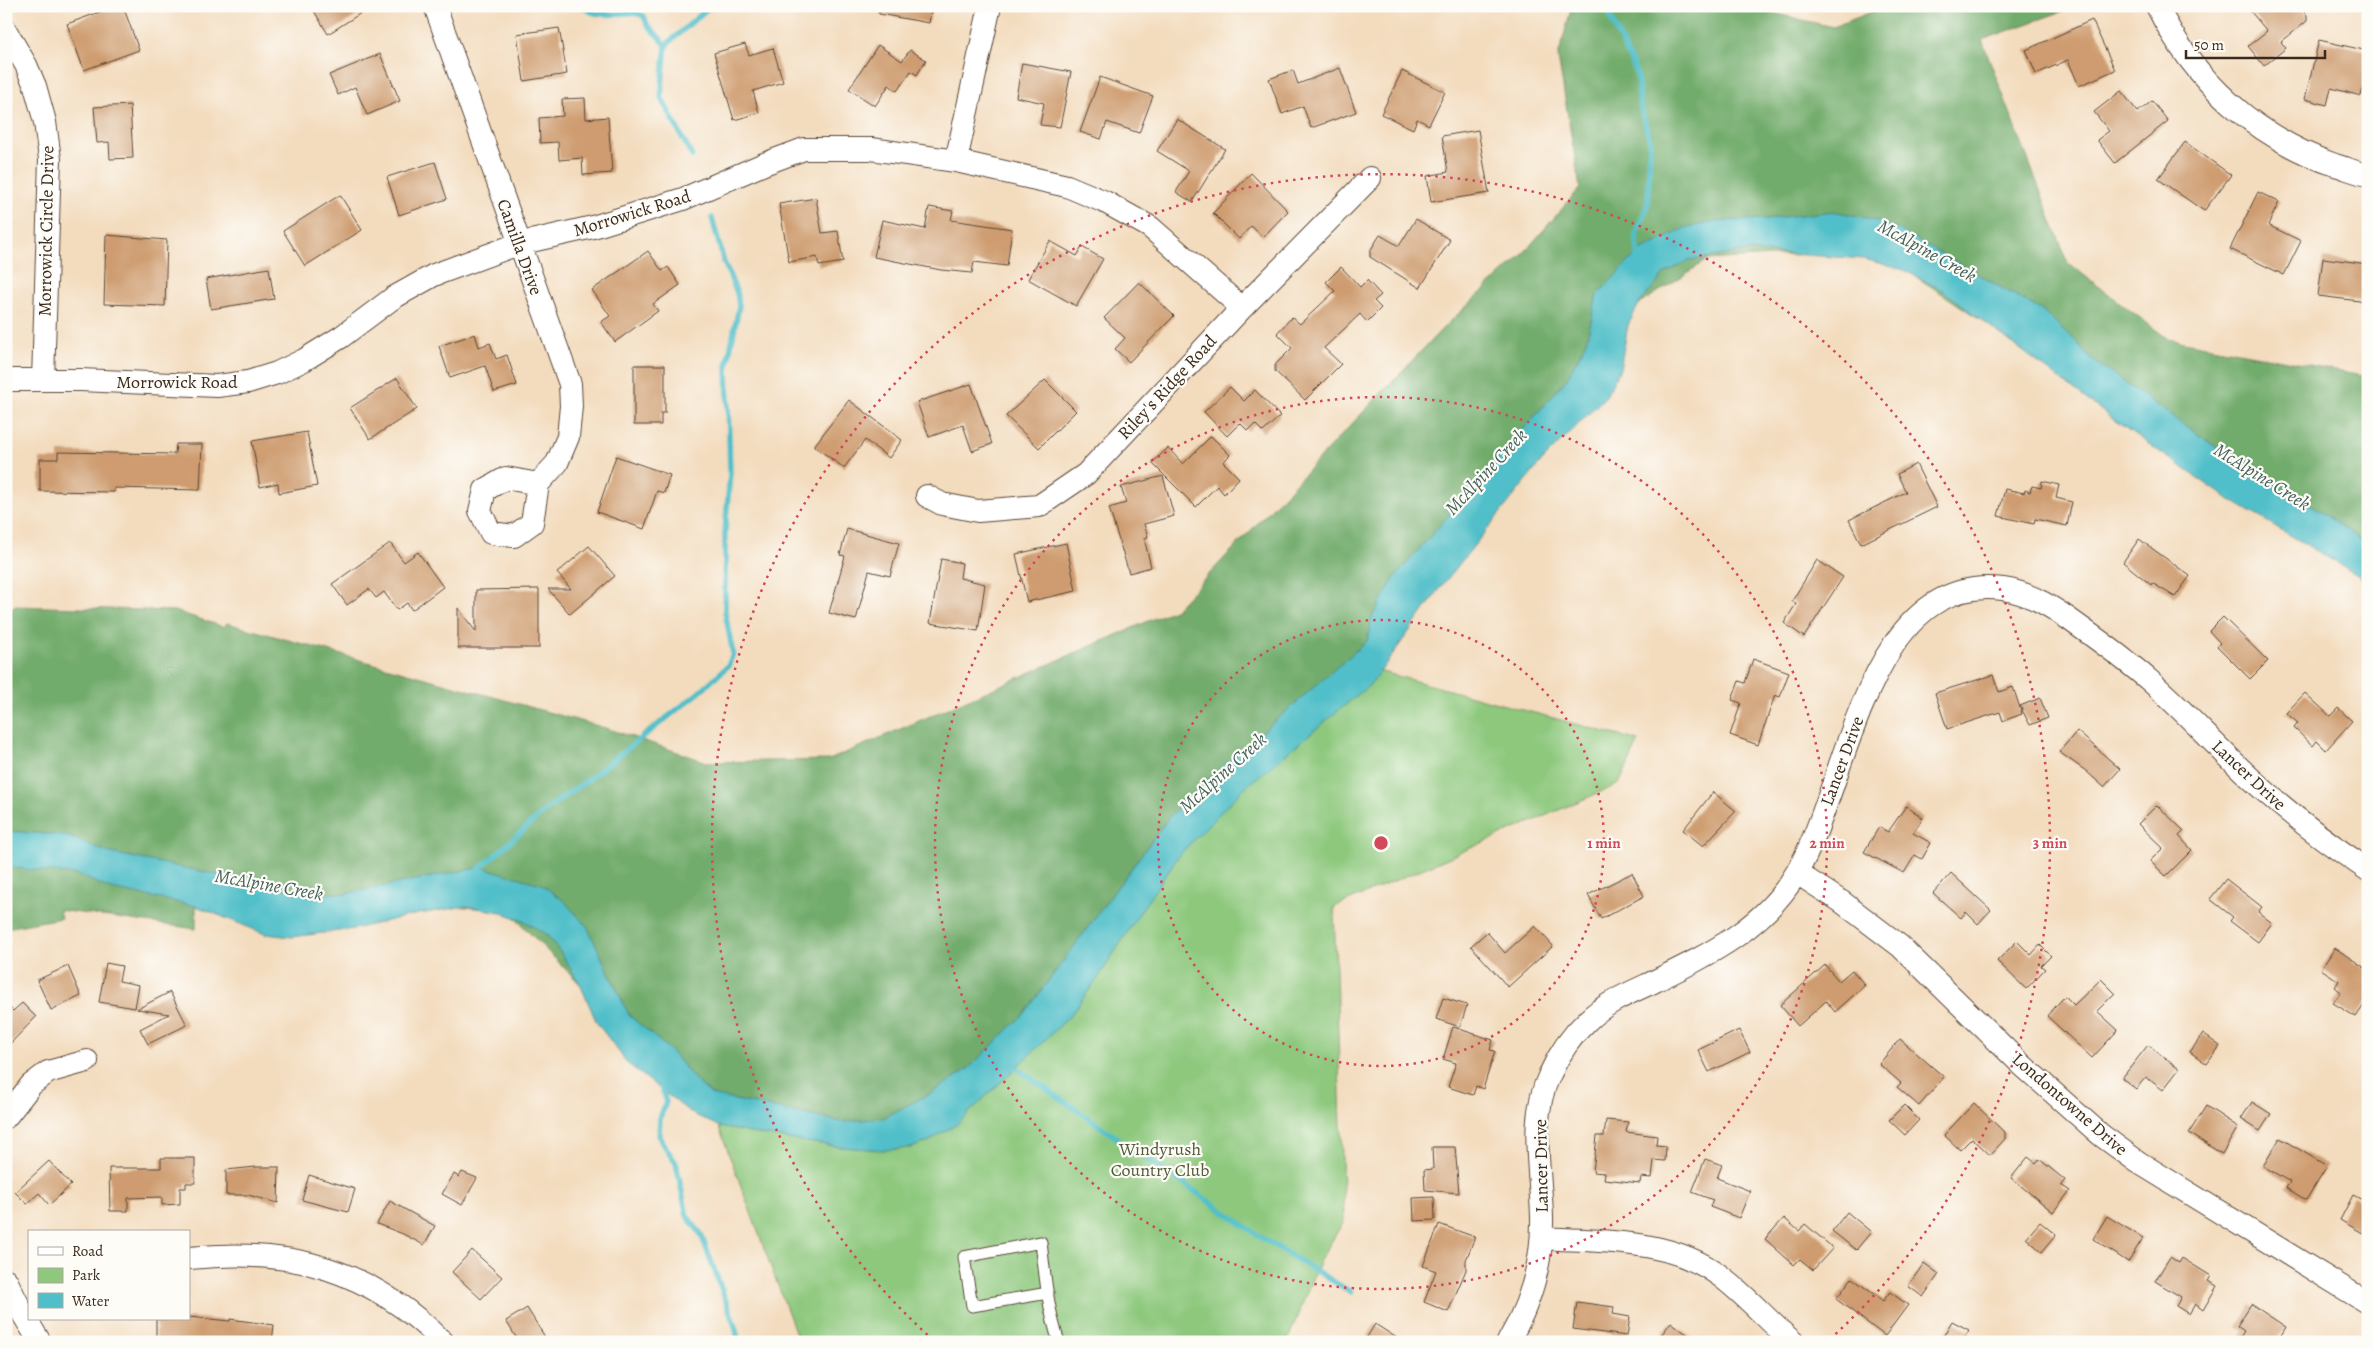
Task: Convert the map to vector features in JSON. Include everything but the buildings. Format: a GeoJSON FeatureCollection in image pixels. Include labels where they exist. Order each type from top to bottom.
{"type":"FeatureCollection","features":[{"type":"Feature","properties":{"kind":"street","name":"Camilla Drive"},"geometry":{"type":"LineString","coordinates":[[435,6],[518,244],[564,365],[570,392],[571,406],[568,437],[557,463],[538,484]]}},
{"type":"Feature","properties":{"kind":"street"},"geometry":{"type":"LineString","coordinates":[[956,161],[990,6]]}},
{"type":"Feature","properties":{"kind":"street"},"geometry":{"type":"LineString","coordinates":[[2157,6],[2170,32],[2191,63],[2217,92],[2265,131],[2310,156],[2368,175]]}},
{"type":"Feature","properties":{"kind":"street","name":"Morrowick Circle Drive"},"geometry":{"type":"LineString","coordinates":[[6,31],[26,65],[35,86],[45,122],[50,159],[43,380]]}},
{"type":"Feature","properties":{"kind":"street","name":"Morrowick Road"},"geometry":{"type":"LineString","coordinates":[[6,380],[217,386],[248,382],[277,373],[304,360],[341,337],[393,298],[434,275],[518,244],[593,227],[683,199],[804,149],[871,149],[956,161],[1066,186],[1105,202],[1150,227],[1242,308]]}},
{"type":"Feature","properties":{"kind":"street","name":"Riley's Ridge Road"},"geometry":{"type":"LineString","coordinates":[[927,496],[942,504],[978,511],[1039,506],[1086,474],[1242,308],[1370,178]]}},
{"type":"Feature","properties":{"kind":"street","name":"Lancer Drive"},"geometry":{"type":"LineString","coordinates":[[1508,1342],[1523,1314],[1531,1291],[1542,1238],[1538,1133],[1540,1106],[1547,1080],[1559,1056],[1586,1022],[1596,1014],[1617,999],[1717,949],[1742,933],[1780,897],[1797,873],[1818,828],[1838,768],[1862,707],[1879,671],[1902,632],[1928,607],[1966,590],[1984,588],[2004,589],[2042,602],[2114,650],[2151,681],[2297,820],[2368,870]]}},
{"type":"Feature","properties":{"kind":"street","name":"Londontowne Drive"},"geometry":{"type":"LineString","coordinates":[[1797,873],[1842,902],[1900,946],[2022,1065],[2101,1135],[2138,1162],[2368,1303]]}},
{"type":"Feature","properties":{"kind":"street"},"geometry":{"type":"LineString","coordinates":[[6,1117],[31,1085],[48,1072],[87,1061]]}},
{"type":"Feature","properties":{"kind":"street"},"geometry":{"type":"LineString","coordinates":[[1542,1238],[1634,1244],[1674,1253],[1717,1274],[1745,1296],[1792,1342]]}},
{"type":"Feature","properties":{"kind":"street"},"geometry":{"type":"LineString","coordinates":[[190,1258],[214,1255],[275,1257],[311,1263],[345,1274],[377,1289],[408,1310],[443,1342]]}},
{"type":"Feature","properties":{"kind":"street"},"geometry":{"type":"LineString","coordinates":[[6,1280],[20,1318],[40,1342]]}},
{"type":"Feature","properties":{"kind":"lane"},"geometry":{"type":"LineString","coordinates":[[1048,1294],[972,1306],[964,1257],[1041,1242],[1048,1294],[1051,1319],[1059,1342]]}},
{"type":"Feature","properties":{"kind":"green space"},"geometry":{"type":"Polygon","coordinates":[[[1572,6],[1742,6],[1833,27],[1887,6],[2077,6],[1982,40],[2068,263],[2168,339],[2368,376],[2368,577],[1876,250],[1707,260],[1635,307],[1367,668],[1169,852],[1108,946],[903,1132],[761,1126],[672,1077],[508,911],[196,882],[196,929],[59,910],[61,918],[6,928],[6,612],[16,606],[175,611],[224,627],[227,623],[609,729],[707,762],[829,760],[1176,609],[1444,327],[1522,255],[1580,188],[1558,57],[1572,6]]]}},
{"type":"Feature","properties":{"kind":"green space","name":"Windyrush Country Club"},"geometry":{"type":"Polygon","coordinates":[[[1367,668],[1639,741],[1619,784],[1334,907],[1344,1221],[1319,1262],[1287,1342],[799,1342],[710,1103],[1169,852],[1367,668]]]}},
{"type":"Feature","properties":{"kind":"water","name":"McAlpine Creek"},"geometry":{"type":"Polygon","coordinates":[[[1833,211],[1872,219],[1901,231],[2041,310],[2075,340],[2091,359],[2230,457],[2321,512],[2368,545],[2368,585],[2359,576],[2224,496],[2111,418],[1942,290],[1904,270],[1864,259],[1746,251],[1688,261],[1665,273],[1639,304],[1628,325],[1620,369],[1606,396],[1542,461],[1444,583],[1372,683],[1243,789],[1180,854],[1096,981],[1068,1018],[957,1124],[928,1142],[911,1148],[884,1150],[840,1147],[720,1127],[691,1113],[628,1064],[597,1023],[580,984],[561,953],[547,935],[526,922],[501,912],[466,906],[408,916],[354,929],[292,937],[265,934],[196,906],[111,889],[78,875],[6,867],[6,831],[65,835],[107,852],[293,890],[344,894],[481,867],[541,884],[564,901],[587,926],[629,1015],[670,1050],[696,1081],[712,1095],[842,1122],[883,1118],[933,1092],[968,1069],[1024,1014],[1169,817],[1216,772],[1367,641],[1372,617],[1395,577],[1566,380],[1586,343],[1597,295],[1638,252],[1687,227],[1722,221],[1766,219],[1833,211]]]}},
{"type":"Feature","properties":{"kind":"waterway"},"geometry":{"type":"LineString","coordinates":[[583,6],[589,11],[597,13],[629,13],[644,16],[647,24],[666,45]]}},
{"type":"Feature","properties":{"kind":"waterway"},"geometry":{"type":"LineString","coordinates":[[692,156],[661,97],[666,45],[708,8],[715,6]]}},
{"type":"Feature","properties":{"kind":"waterway"},"geometry":{"type":"LineString","coordinates":[[1607,6],[1613,24],[1637,74],[1640,105],[1650,141],[1648,203],[1636,235],[1638,252],[1642,258]]}},
{"type":"Feature","properties":{"kind":"waterway"},"geometry":{"type":"LineString","coordinates":[[477,871],[547,809],[696,695],[728,666],[733,654],[725,612],[725,532],[730,473],[727,366],[739,306],[737,293],[724,262],[712,218]]}},
{"type":"Feature","properties":{"kind":"waterway"},"geometry":{"type":"LineString","coordinates":[[1012,1065],[1262,1238],[1351,1292]]}},
{"type":"Feature","properties":{"kind":"waterway"},"geometry":{"type":"LineString","coordinates":[[660,1083],[666,1102],[660,1118],[659,1137],[676,1163],[687,1216],[701,1234],[734,1323],[739,1342]]}}]}
